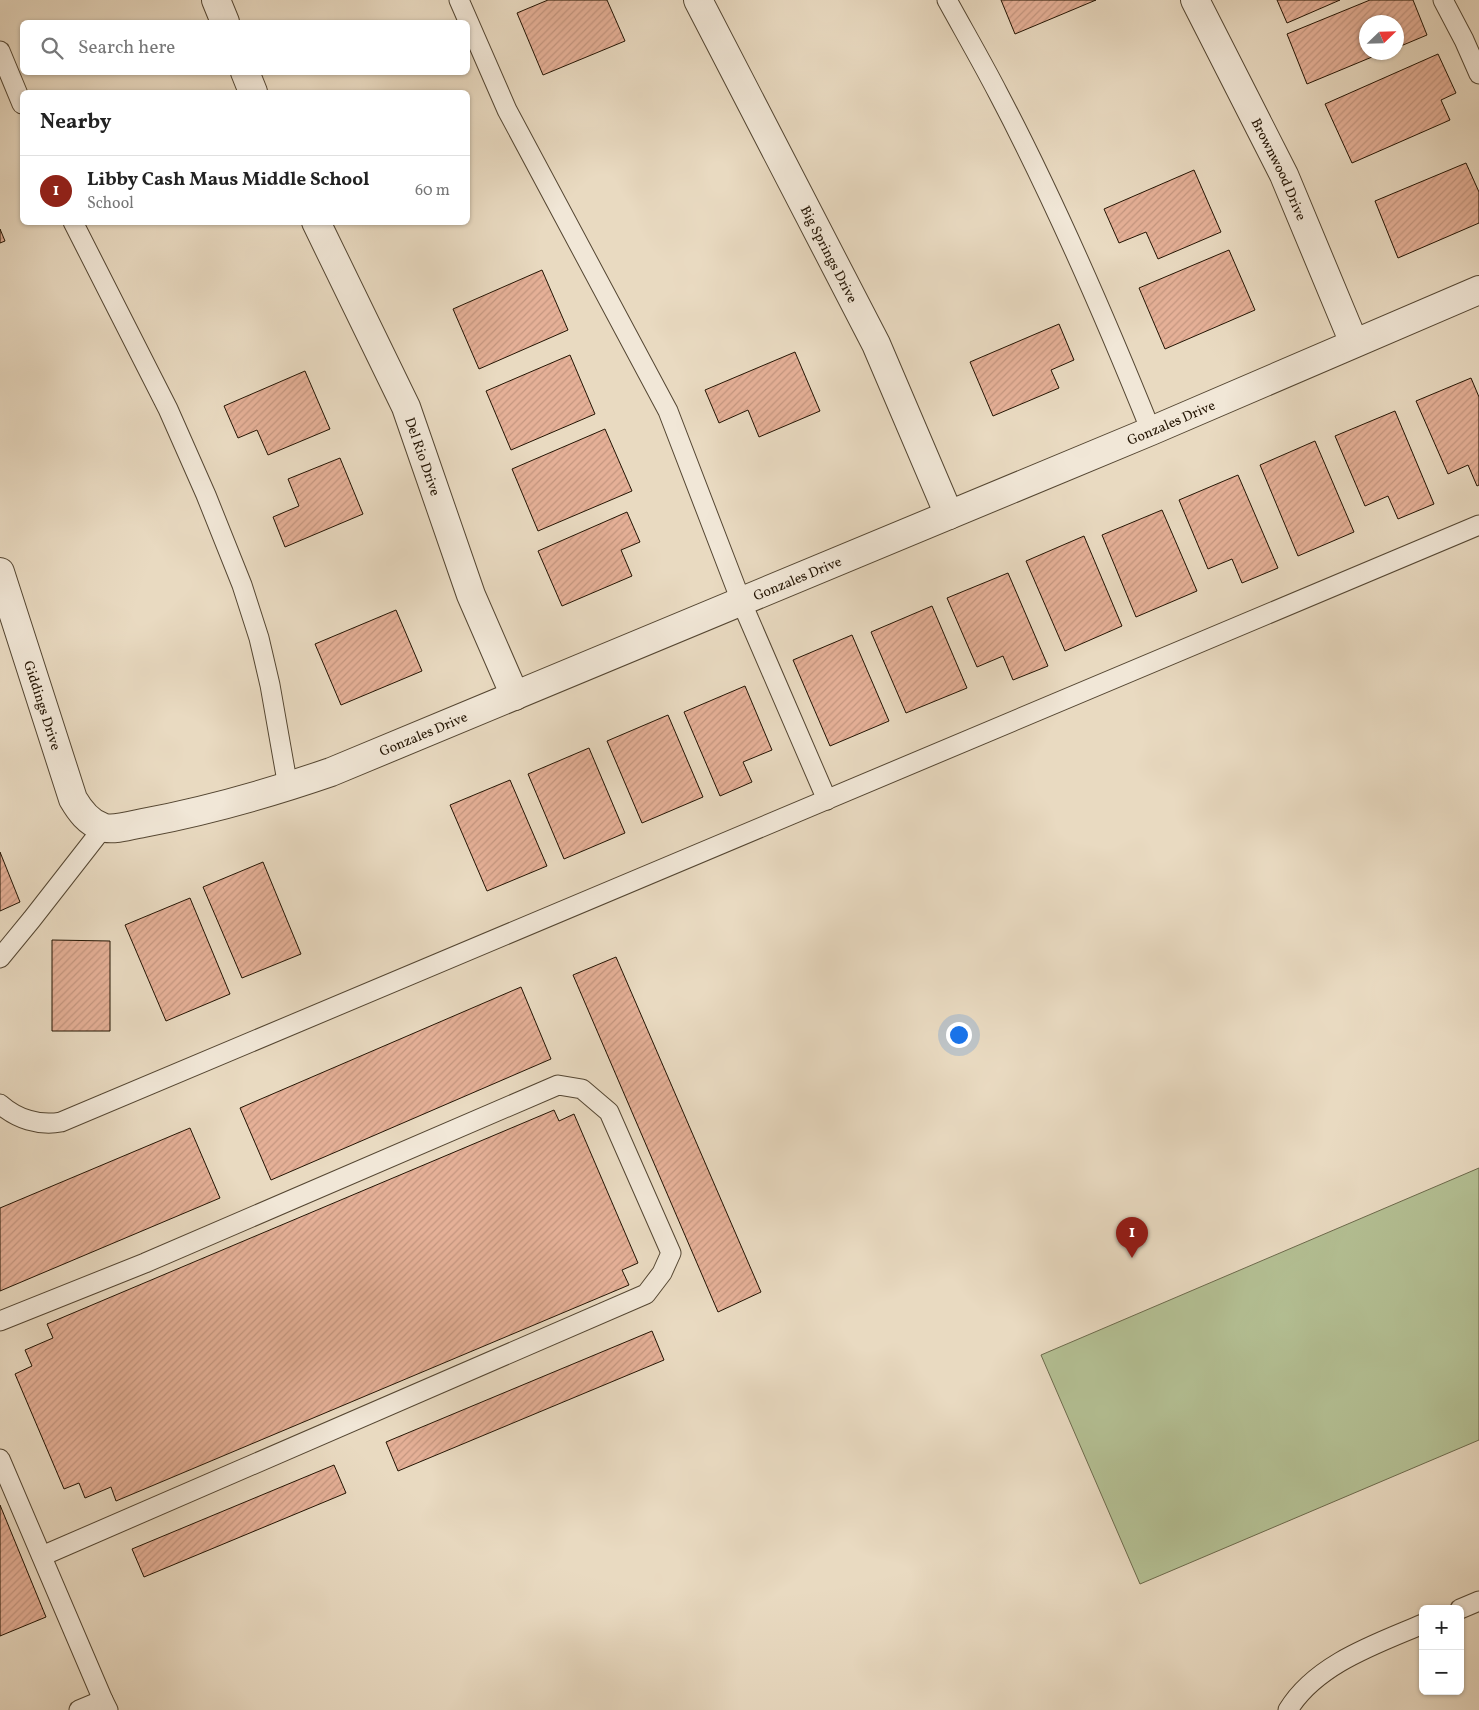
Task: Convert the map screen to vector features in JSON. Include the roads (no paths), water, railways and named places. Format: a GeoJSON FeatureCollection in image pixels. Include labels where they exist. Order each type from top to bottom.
{"type":"FeatureCollection","features":[{"type":"Feature","properties":{"kind":"street"},"geometry":{"type":"LineString","coordinates":[[216,0],[224,20]]}},
{"type":"Feature","properties":{"kind":"street","name":"Big Springs Drive"},"geometry":{"type":"LineString","coordinates":[[698,0],[876,344],[949,515]]}},
{"type":"Feature","properties":{"kind":"street","name":"Brownwood Drive"},"geometry":{"type":"LineString","coordinates":[[1194,0],[1284,175],[1354,343]]}},
{"type":"Feature","properties":{"kind":"street"},"geometry":{"type":"LineString","coordinates":[[246,75],[252,90]]}},
{"type":"Feature","properties":{"kind":"street","name":"Del Rio Drive"},"geometry":{"type":"LineString","coordinates":[[317,225],[406,406],[471,595],[515,696]]}},
{"type":"Feature","properties":{"kind":"street","name":"Gonzales Drive"},"geometry":{"type":"LineString","coordinates":[[103,828],[123,827],[182,815],[288,787],[331,772],[1151,432],[1479,290]]}},
{"type":"Feature","properties":{"kind":"street","name":"Giddings Drive"},"geometry":{"type":"LineString","coordinates":[[1,576],[73,798],[82,815],[103,828]]}},
{"type":"Feature","properties":{"kind":"lane"},"geometry":{"type":"LineString","coordinates":[[459,0],[468,20]]}},
{"type":"Feature","properties":{"kind":"lane"},"geometry":{"type":"LineString","coordinates":[[947,0],[998,94],[1061,222],[1118,350],[1151,432]]}},
{"type":"Feature","properties":{"kind":"lane"},"geometry":{"type":"LineString","coordinates":[[1443,0],[1479,74]]}},
{"type":"Feature","properties":{"kind":"lane"},"geometry":{"type":"LineString","coordinates":[[470,25],[507,110],[668,411],[742,601],[827,800]]}},
{"type":"Feature","properties":{"kind":"lane"},"geometry":{"type":"LineString","coordinates":[[0,51],[20,99]]}},
{"type":"Feature","properties":{"kind":"lane"},"geometry":{"type":"LineString","coordinates":[[74,225],[168,409],[206,495],[242,585],[259,638],[270,685],[288,787]]}},
{"type":"Feature","properties":{"kind":"lane"},"geometry":{"type":"LineString","coordinates":[[0,1104],[11,1113],[39,1123],[61,1122],[1479,525]]}},
{"type":"Feature","properties":{"kind":"lane"},"geometry":{"type":"LineString","coordinates":[[0,958],[103,828]]}},
{"type":"Feature","properties":{"kind":"lane"},"geometry":{"type":"LineString","coordinates":[[0,1321],[145,1263],[558,1085],[582,1089],[608,1112],[671,1253],[662,1273],[646,1294],[42,1556]]}},
{"type":"Feature","properties":{"kind":"lane"},"geometry":{"type":"LineString","coordinates":[[0,1459],[106,1705],[79,1710]]}},
{"type":"Feature","properties":{"kind":"lane"},"geometry":{"type":"LineString","coordinates":[[1464,1607],[1479,1600]]}},
{"type":"Feature","properties":{"kind":"lane"},"geometry":{"type":"LineString","coordinates":[[1288,1710],[1303,1691],[1341,1662],[1419,1626]]}},
{"type":"Feature","properties":{"kind":"place","name":"Libby Cash Maus Middle School"},"geometry":{"type":"Point","coordinates":[1132,1258]}}]}
